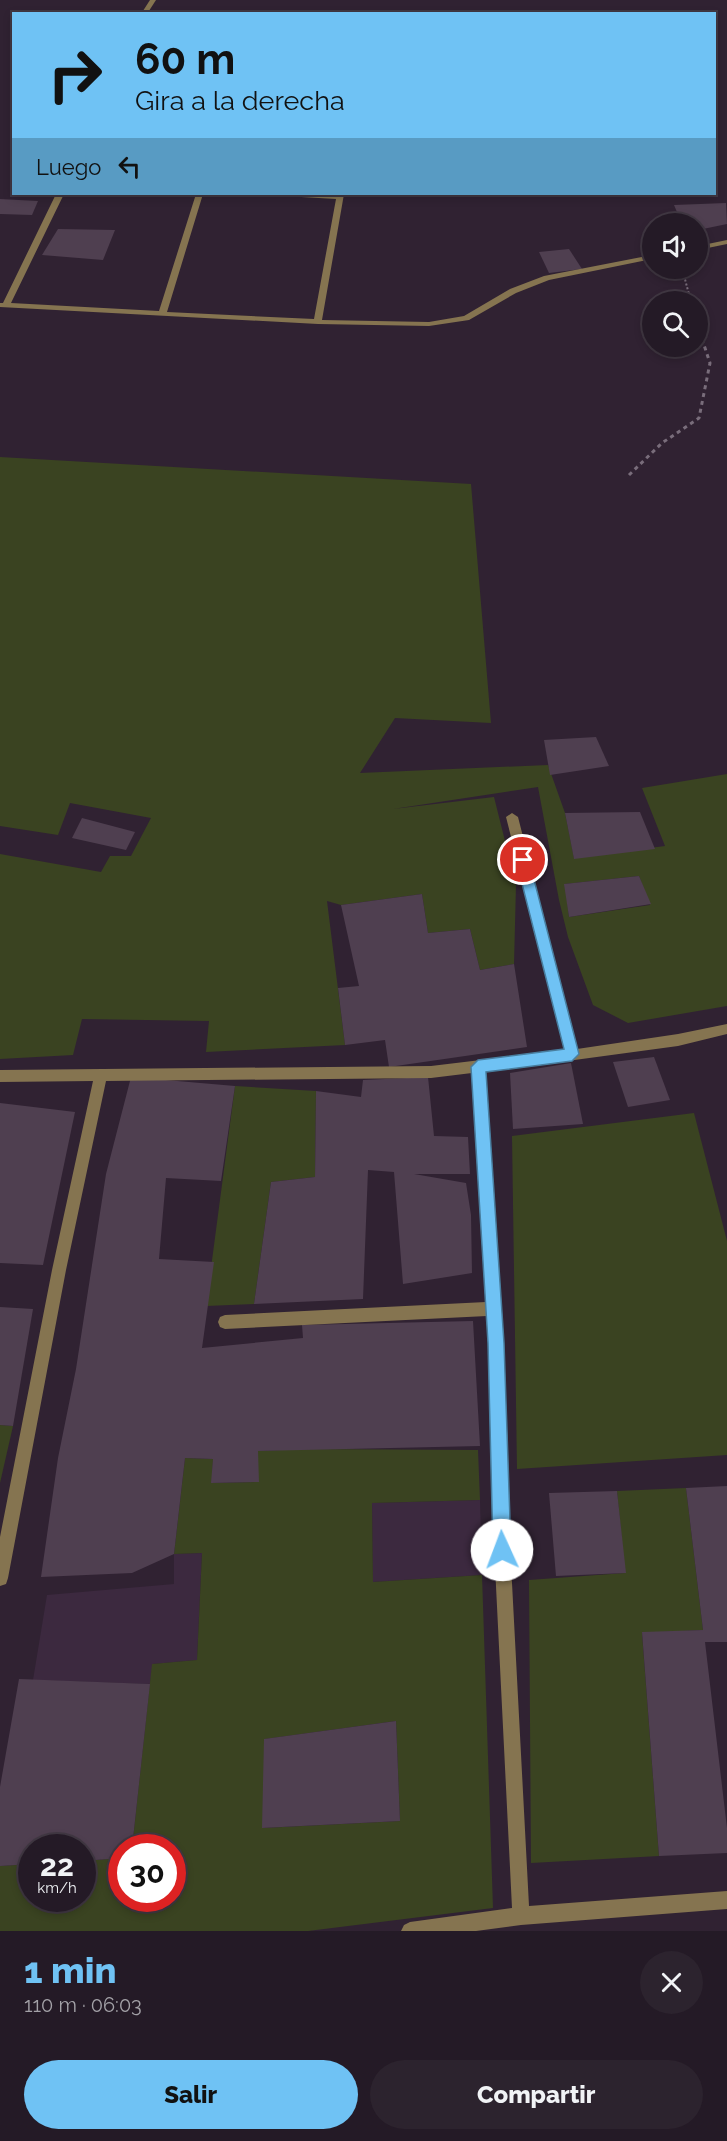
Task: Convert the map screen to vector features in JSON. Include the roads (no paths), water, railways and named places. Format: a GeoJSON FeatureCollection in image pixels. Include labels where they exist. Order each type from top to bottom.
{"type":"FeatureCollection","features":[{"type":"Feature","properties":{"kind":"street"},"geometry":{"type":"LineString","coordinates":[[59,195],[3,305],[318,321],[429,324],[466,318],[513,291],[547,278],[642,259]]}},
{"type":"Feature","properties":{"kind":"street"},"geometry":{"type":"LineString","coordinates":[[163,312],[199,195]]}},
{"type":"Feature","properties":{"kind":"street"},"geometry":{"type":"LineString","coordinates":[[318,321],[339,195]]}},
{"type":"Feature","properties":{"kind":"street"},"geometry":{"type":"LineString","coordinates":[[708,246],[727,242]]}},
{"type":"Feature","properties":{"kind":"street"},"geometry":{"type":"LineString","coordinates":[[512,817],[572,1054]]}},
{"type":"Feature","properties":{"kind":"street"},"geometry":{"type":"LineString","coordinates":[[0,1077],[101,1074],[431,1072],[678,1040],[727,1029]]}},
{"type":"Feature","properties":{"kind":"street"},"geometry":{"type":"LineString","coordinates":[[478,1067],[501,1451],[501,1538],[521,1916]]}},
{"type":"Feature","properties":{"kind":"street"},"geometry":{"type":"LineString","coordinates":[[0,1578],[59,1270],[101,1074]]}},
{"type":"Feature","properties":{"kind":"street"},"geometry":{"type":"LineString","coordinates":[[225,1322],[493,1310]]}},
{"type":"Feature","properties":{"kind":"street"},"geometry":{"type":"LineString","coordinates":[[410,1931],[521,1916],[727,1900]]}}]}
